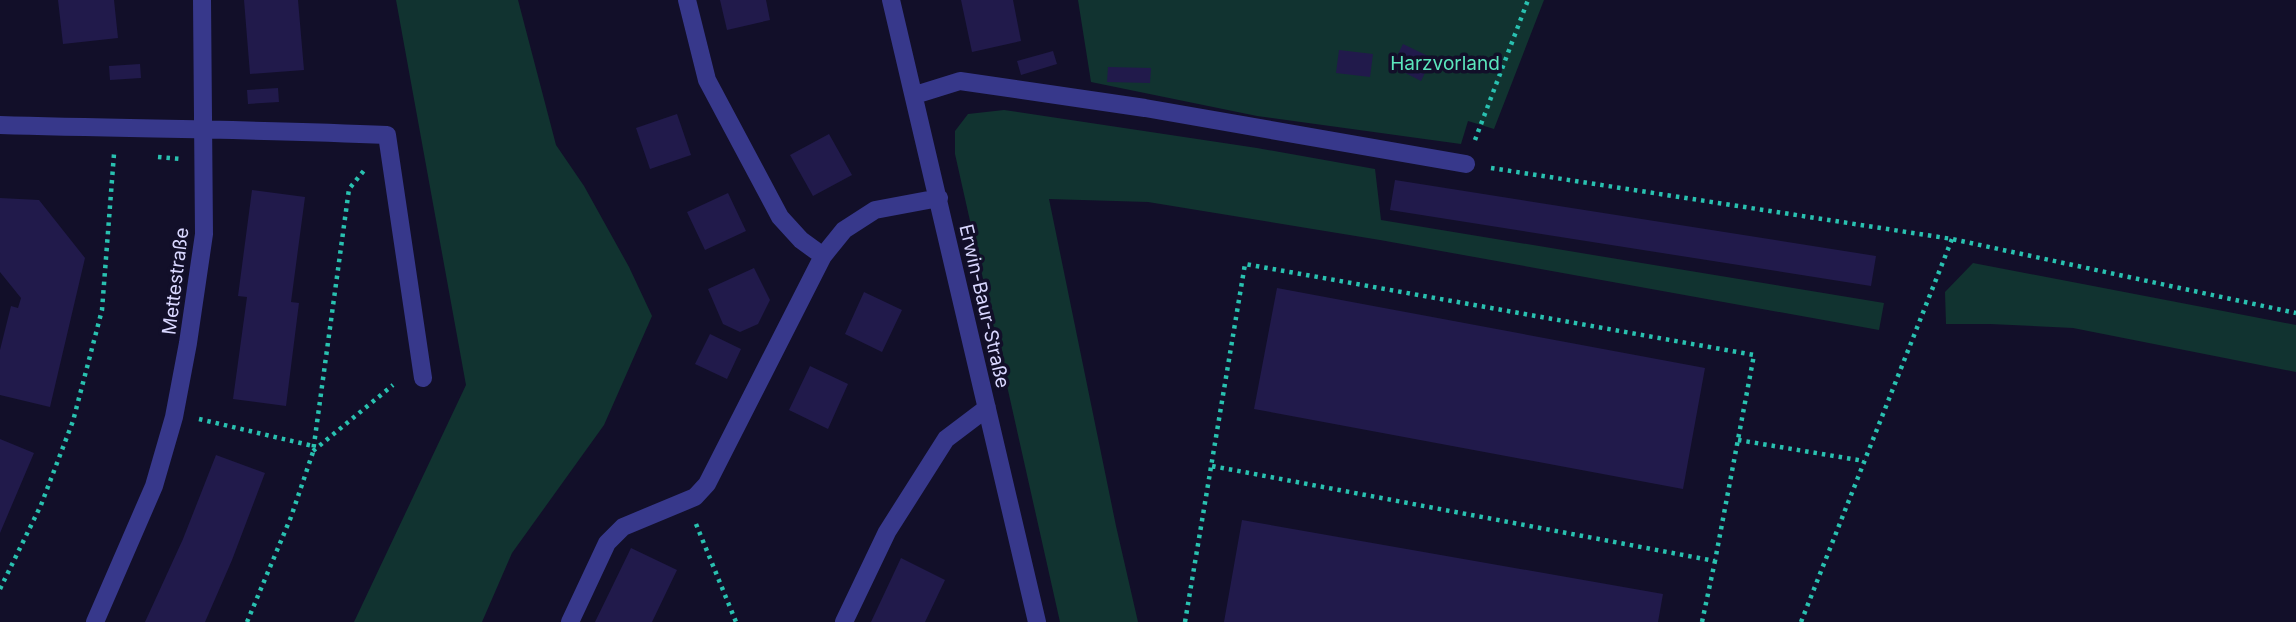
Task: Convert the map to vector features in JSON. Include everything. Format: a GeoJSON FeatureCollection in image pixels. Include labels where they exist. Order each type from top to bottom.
{"type":"FeatureCollection","features":[{"type":"Feature","properties":{"kind":"street","name":"Mettestraße"},"geometry":{"type":"LineString","coordinates":[[95,622],[155,486],[175,413],[188,343],[204,234],[202,0]]}},
{"type":"Feature","properties":{"kind":"street"},"geometry":{"type":"LineString","coordinates":[[687,0],[707,80],[780,217],[801,240],[823,256]]}},
{"type":"Feature","properties":{"kind":"street","name":"Erwin-Baur-Straße"},"geometry":{"type":"LineString","coordinates":[[891,0],[1037,622]]}},
{"type":"Feature","properties":{"kind":"street"},"geometry":{"type":"LineString","coordinates":[[915,95],[960,82],[1145,108],[1466,164]]}},
{"type":"Feature","properties":{"kind":"street"},"geometry":{"type":"LineString","coordinates":[[0,125],[387,135],[423,378]]}},
{"type":"Feature","properties":{"kind":"street"},"geometry":{"type":"LineString","coordinates":[[570,622],[607,543],[622,527],[695,497],[707,484],[823,256],[844,230],[875,210],[939,198]]}},
{"type":"Feature","properties":{"kind":"street"},"geometry":{"type":"LineString","coordinates":[[844,622],[887,532],[946,439],[987,408]]}},
{"type":"Feature","properties":{"kind":"path"},"geometry":{"type":"LineString","coordinates":[[1528,0],[1466,164],[1952,239],[2296,313]]}},
{"type":"Feature","properties":{"kind":"path"},"geometry":{"type":"LineString","coordinates":[[0,589],[41,505],[74,421],[102,310],[115,129]]}},
{"type":"Feature","properties":{"kind":"path"},"geometry":{"type":"LineString","coordinates":[[247,622],[291,517],[313,449],[349,189],[365,168],[390,159]]}},
{"type":"Feature","properties":{"kind":"path"},"geometry":{"type":"LineString","coordinates":[[1801,622],[1952,239]]}},
{"type":"Feature","properties":{"kind":"path"},"geometry":{"type":"LineString","coordinates":[[1185,622],[1245,264],[1754,355],[1702,622]]}},
{"type":"Feature","properties":{"kind":"path"},"geometry":{"type":"LineString","coordinates":[[313,449],[393,385]]}},
{"type":"Feature","properties":{"kind":"path"},"geometry":{"type":"LineString","coordinates":[[175,413],[313,449]]}},
{"type":"Feature","properties":{"kind":"path"},"geometry":{"type":"LineString","coordinates":[[1738,440],[1864,461]]}},
{"type":"Feature","properties":{"kind":"path"},"geometry":{"type":"LineString","coordinates":[[1212,466],[1715,561]]}},
{"type":"Feature","properties":{"kind":"path"},"geometry":{"type":"LineString","coordinates":[[687,500],[736,622]]}},
{"type":"Feature","properties":{"kind":"green space"},"geometry":{"type":"Polygon","coordinates":[[[396,0],[518,0],[556,145],[584,186],[629,267],[652,316],[604,425],[512,553],[482,622],[354,622],[466,385],[396,0]]]}},
{"type":"Feature","properties":{"kind":"green space","name":"Harzvorland"},"geometry":{"type":"Polygon","coordinates":[[[1078,0],[1544,0],[1494,129],[1468,121],[1461,144],[1257,116],[1091,82],[1078,0]]]}},
{"type":"Feature","properties":{"kind":"green space"},"geometry":{"type":"Polygon","coordinates":[[[1004,110],[1257,148],[1375,169],[1381,220],[1884,303],[1879,330],[1380,240],[1148,202],[1049,199],[1138,622],[1060,622],[955,154],[955,131],[968,114],[1004,110]]]}},
{"type":"Feature","properties":{"kind":"green space"},"geometry":{"type":"Polygon","coordinates":[[[1973,263],[2296,325],[2296,372],[2073,328],[1946,324],[1945,292],[1973,263]]]}},
{"type":"Feature","properties":{"kind":"building"},"geometry":{"type":"Polygon","coordinates":[[[58,0],[114,0],[118,38],[63,44],[58,0]]]}},
{"type":"Feature","properties":{"kind":"building"},"geometry":{"type":"Polygon","coordinates":[[[244,0],[298,0],[304,70],[250,74],[244,0]]]}},
{"type":"Feature","properties":{"kind":"building"},"geometry":{"type":"Polygon","coordinates":[[[720,0],[766,0],[770,20],[727,30],[720,0]]]}},
{"type":"Feature","properties":{"kind":"building"},"geometry":{"type":"Polygon","coordinates":[[[961,0],[1013,0],[1021,41],[972,52],[961,0]]]}},
{"type":"Feature","properties":{"kind":"building"},"geometry":{"type":"Polygon","coordinates":[[[1403,44],[1432,58],[1421,81],[1392,66],[1403,44]]]}},
{"type":"Feature","properties":{"kind":"building"},"geometry":{"type":"Polygon","coordinates":[[[1339,50],[1373,54],[1370,77],[1336,73],[1339,50]]]}},
{"type":"Feature","properties":{"kind":"building"},"geometry":{"type":"Polygon","coordinates":[[[1053,51],[1057,64],[1021,75],[1017,61],[1053,51]]]}},
{"type":"Feature","properties":{"kind":"building"},"geometry":{"type":"Polygon","coordinates":[[[140,64],[141,78],[110,80],[109,66],[140,64]]]}},
{"type":"Feature","properties":{"kind":"building"},"geometry":{"type":"Polygon","coordinates":[[[1108,67],[1151,68],[1150,83],[1107,82],[1108,67]]]}},
{"type":"Feature","properties":{"kind":"building"},"geometry":{"type":"Polygon","coordinates":[[[278,88],[279,102],[248,104],[247,90],[278,88]]]}},
{"type":"Feature","properties":{"kind":"building"},"geometry":{"type":"Polygon","coordinates":[[[677,114],[691,155],[650,169],[636,128],[677,114]]]}},
{"type":"Feature","properties":{"kind":"building"},"geometry":{"type":"Polygon","coordinates":[[[829,134],[852,175],[813,196],[790,155],[829,134]]]}},
{"type":"Feature","properties":{"kind":"building"},"geometry":{"type":"Polygon","coordinates":[[[1395,180],[1876,256],[1871,286],[1390,210],[1395,180]]]}},
{"type":"Feature","properties":{"kind":"building"},"geometry":{"type":"Polygon","coordinates":[[[252,190],[305,197],[291,302],[299,303],[286,406],[233,399],[247,297],[238,296],[252,190]]]}},
{"type":"Feature","properties":{"kind":"building"},"geometry":{"type":"Polygon","coordinates":[[[728,193],[746,231],[705,250],[687,212],[728,193]]]}},
{"type":"Feature","properties":{"kind":"building"},"geometry":{"type":"Polygon","coordinates":[[[0,198],[39,200],[85,258],[50,407],[0,395],[0,350],[11,306],[18,308],[21,298],[0,272],[0,198]]]}},
{"type":"Feature","properties":{"kind":"building"},"geometry":{"type":"Polygon","coordinates":[[[754,268],[770,300],[758,324],[740,332],[723,324],[708,289],[754,268]]]}},
{"type":"Feature","properties":{"kind":"building"},"geometry":{"type":"Polygon","coordinates":[[[1277,288],[1705,368],[1683,489],[1254,409],[1277,288]]]}},
{"type":"Feature","properties":{"kind":"building"},"geometry":{"type":"Polygon","coordinates":[[[864,292],[902,310],[882,352],[845,334],[864,292]]]}},
{"type":"Feature","properties":{"kind":"building"},"geometry":{"type":"Polygon","coordinates":[[[710,334],[741,349],[727,379],[695,364],[710,334]]]}},
{"type":"Feature","properties":{"kind":"building"},"geometry":{"type":"Polygon","coordinates":[[[810,366],[848,384],[828,429],[789,410],[810,366]]]}},
{"type":"Feature","properties":{"kind":"building"},"geometry":{"type":"Polygon","coordinates":[[[0,439],[34,453],[0,533],[0,439]]]}},
{"type":"Feature","properties":{"kind":"building"},"geometry":{"type":"Polygon","coordinates":[[[216,455],[265,473],[232,560],[205,622],[145,622],[183,539],[216,455]]]}},
{"type":"Feature","properties":{"kind":"building"},"geometry":{"type":"Polygon","coordinates":[[[1242,520],[1663,594],[1658,622],[1224,622],[1242,520]]]}},
{"type":"Feature","properties":{"kind":"building"},"geometry":{"type":"Polygon","coordinates":[[[631,548],[677,570],[652,622],[595,622],[631,548]]]}},
{"type":"Feature","properties":{"kind":"building"},"geometry":{"type":"Polygon","coordinates":[[[901,558],[945,580],[925,622],[871,622],[901,558]]]}}]}
